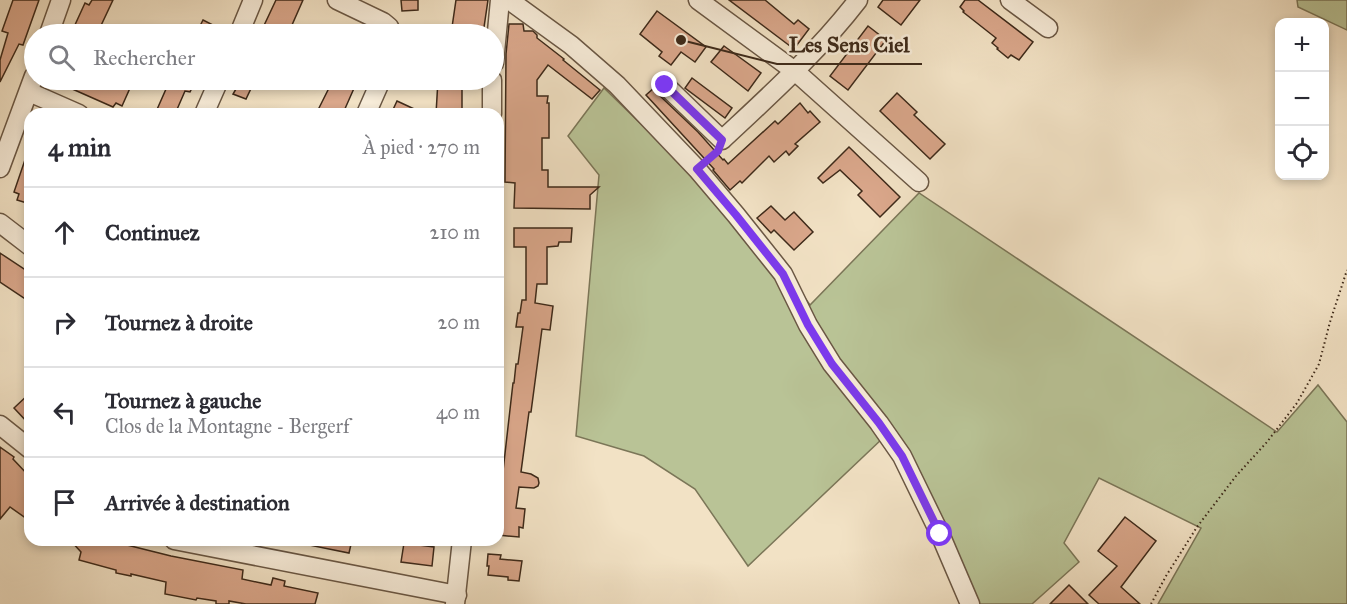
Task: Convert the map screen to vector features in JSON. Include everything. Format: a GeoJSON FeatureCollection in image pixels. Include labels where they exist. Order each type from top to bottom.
{"type":"FeatureCollection","features":[{"type":"Feature","properties":{"kind":"street"},"geometry":{"type":"LineString","coordinates":[[53,24],[62,0]]}},
{"type":"Feature","properties":{"kind":"street"},"geometry":{"type":"LineString","coordinates":[[243,24],[254,0]]}},
{"type":"Feature","properties":{"kind":"street"},"geometry":{"type":"LineString","coordinates":[[337,0],[385,24]]}},
{"type":"Feature","properties":{"kind":"street"},"geometry":{"type":"LineString","coordinates":[[498,24],[500,0]]}},
{"type":"Feature","properties":{"kind":"street"},"geometry":{"type":"LineString","coordinates":[[509,0],[571,45],[622,90],[697,169],[783,274],[808,325],[832,364],[902,456],[940,534],[970,604]]}},
{"type":"Feature","properties":{"kind":"street"},"geometry":{"type":"LineString","coordinates":[[698,0],[796,72],[919,182]]}},
{"type":"Feature","properties":{"kind":"street"},"geometry":{"type":"LineString","coordinates":[[1010,0],[1048,28]]}},
{"type":"Feature","properties":{"kind":"street"},"geometry":{"type":"LineString","coordinates":[[665,85],[722,140],[796,72],[856,3]]}},
{"type":"Feature","properties":{"kind":"street"},"geometry":{"type":"LineString","coordinates":[[0,168],[30,90]]}},
{"type":"Feature","properties":{"kind":"street"},"geometry":{"type":"LineString","coordinates":[[41,90],[70,108]]}},
{"type":"Feature","properties":{"kind":"street"},"geometry":{"type":"LineString","coordinates":[[207,108],[215,90]]}},
{"type":"Feature","properties":{"kind":"street"},"geometry":{"type":"LineString","coordinates":[[216,108],[217,90]]}},
{"type":"Feature","properties":{"kind":"street"},"geometry":{"type":"LineString","coordinates":[[369,108],[377,90]]}},
{"type":"Feature","properties":{"kind":"street"},"geometry":{"type":"LineString","coordinates":[[492,90],[492,108]]}},
{"type":"Feature","properties":{"kind":"street"},"geometry":{"type":"LineString","coordinates":[[0,223],[24,241]]}},
{"type":"Feature","properties":{"kind":"street"},"geometry":{"type":"LineString","coordinates":[[0,424],[24,444]]}},
{"type":"Feature","properties":{"kind":"street"},"geometry":{"type":"LineString","coordinates":[[203,546],[456,599],[461,546]]}},
{"type":"Feature","properties":{"kind":"path"},"geometry":{"type":"LineString","coordinates":[[1151,604],[1197,527],[1297,403],[1319,364],[1347,270]]}},
{"type":"Feature","properties":{"kind":"green space"},"geometry":{"type":"Polygon","coordinates":[[[1297,0],[1347,0],[1347,30],[1329,22],[1329,18],[1321,18],[1298,7],[1297,0]]]}},
{"type":"Feature","properties":{"kind":"green space"},"geometry":{"type":"Polygon","coordinates":[[[604,88],[712,193],[784,269],[810,305],[919,193],[1277,432],[1318,385],[1347,422],[1347,604],[1158,604],[1201,528],[1099,478],[1064,543],[1079,562],[1032,604],[961,604],[952,578],[883,438],[748,566],[695,489],[644,456],[576,436],[599,175],[568,136],[604,88]]]}},
{"type":"Feature","properties":{"kind":"building"},"geometry":{"type":"Polygon","coordinates":[[[13,0],[39,0],[30,24],[24,24],[23,45],[19,44],[0,82],[0,60],[8,33],[2,31],[13,0]]]}},
{"type":"Feature","properties":{"kind":"building"},"geometry":{"type":"Polygon","coordinates":[[[92,0],[113,0],[102,24],[75,24],[85,3],[89,5],[92,0]]]}},
{"type":"Feature","properties":{"kind":"building"},"geometry":{"type":"Polygon","coordinates":[[[276,0],[303,0],[292,24],[265,24],[276,0]]]}},
{"type":"Feature","properties":{"kind":"building"},"geometry":{"type":"Polygon","coordinates":[[[401,0],[418,0],[418,10],[402,11],[401,0]]]}},
{"type":"Feature","properties":{"kind":"building"},"geometry":{"type":"Polygon","coordinates":[[[456,0],[488,0],[484,24],[452,24],[456,0]]]}},
{"type":"Feature","properties":{"kind":"building"},"geometry":{"type":"Polygon","coordinates":[[[729,0],[765,0],[794,24],[798,20],[809,29],[794,49],[729,0]]]}},
{"type":"Feature","properties":{"kind":"building"},"geometry":{"type":"Polygon","coordinates":[[[883,0],[920,0],[901,25],[878,7],[883,0]]]}},
{"type":"Feature","properties":{"kind":"building"},"geometry":{"type":"Polygon","coordinates":[[[965,0],[978,0],[1033,42],[1019,60],[1011,55],[1008,58],[997,49],[992,43],[996,38],[963,12],[960,7],[965,0]]]}},
{"type":"Feature","properties":{"kind":"building"},"geometry":{"type":"Polygon","coordinates":[[[657,11],[706,47],[695,62],[681,52],[671,65],[659,56],[662,52],[640,34],[657,11]]]}},
{"type":"Feature","properties":{"kind":"building"},"geometry":{"type":"Polygon","coordinates":[[[509,24],[523,24],[524,31],[533,31],[537,38],[600,90],[592,99],[548,65],[537,80],[537,96],[548,96],[547,103],[549,103],[549,138],[542,138],[542,170],[548,170],[548,187],[599,187],[590,195],[590,209],[514,208],[515,183],[505,182],[506,54],[509,24]]]}},
{"type":"Feature","properties":{"kind":"building"},"geometry":{"type":"Polygon","coordinates":[[[868,26],[886,40],[848,90],[830,76],[868,26]]]}},
{"type":"Feature","properties":{"kind":"building"},"geometry":{"type":"Polygon","coordinates":[[[724,46],[761,73],[748,91],[711,62],[724,46]]]}},
{"type":"Feature","properties":{"kind":"building"},"geometry":{"type":"Polygon","coordinates":[[[692,78],[732,108],[725,118],[685,88],[692,78]]]}},
{"type":"Feature","properties":{"kind":"building"},"geometry":{"type":"Polygon","coordinates":[[[654,88],[728,164],[775,121],[778,124],[800,103],[820,122],[795,144],[798,146],[789,155],[786,151],[774,162],[769,156],[742,183],[740,181],[730,190],[714,169],[646,95],[654,88]]]}},
{"type":"Feature","properties":{"kind":"building"},"geometry":{"type":"Polygon","coordinates":[[[75,90],[129,90],[122,106],[116,103],[113,107],[75,90]]]}},
{"type":"Feature","properties":{"kind":"building"},"geometry":{"type":"Polygon","coordinates":[[[166,90],[191,90],[190,92],[185,91],[178,108],[158,108],[166,90]]]}},
{"type":"Feature","properties":{"kind":"building"},"geometry":{"type":"Polygon","coordinates":[[[235,90],[250,90],[246,99],[233,94],[235,90]]]}},
{"type":"Feature","properties":{"kind":"building"},"geometry":{"type":"Polygon","coordinates":[[[328,90],[353,90],[345,108],[319,108],[328,90]]]}},
{"type":"Feature","properties":{"kind":"building"},"geometry":{"type":"Polygon","coordinates":[[[437,90],[462,90],[462,108],[436,108],[437,90]]]}},
{"type":"Feature","properties":{"kind":"building"},"geometry":{"type":"Polygon","coordinates":[[[897,93],[917,112],[914,115],[945,144],[930,159],[880,111],[897,93]]]}},
{"type":"Feature","properties":{"kind":"building"},"geometry":{"type":"Polygon","coordinates":[[[397,101],[412,108],[394,108],[397,101]]]}},
{"type":"Feature","properties":{"kind":"building"},"geometry":{"type":"Polygon","coordinates":[[[849,147],[900,197],[880,217],[858,195],[862,191],[840,170],[823,183],[818,178],[849,147]]]}},
{"type":"Feature","properties":{"kind":"building"},"geometry":{"type":"Polygon","coordinates":[[[24,163],[24,202],[17,200],[19,194],[14,192],[24,163]]]}},
{"type":"Feature","properties":{"kind":"building"},"geometry":{"type":"Polygon","coordinates":[[[771,206],[785,220],[794,212],[813,232],[794,250],[774,230],[771,233],[757,218],[771,206]]]}},
{"type":"Feature","properties":{"kind":"building"},"geometry":{"type":"Polygon","coordinates":[[[514,228],[572,228],[571,242],[559,242],[558,246],[547,247],[547,284],[537,284],[535,303],[553,306],[550,330],[542,329],[521,472],[538,478],[539,483],[534,488],[519,487],[516,508],[525,509],[523,528],[519,527],[519,537],[504,536],[504,462],[513,383],[523,327],[516,327],[522,300],[526,300],[526,247],[514,247],[514,228]]]}},
{"type":"Feature","properties":{"kind":"building"},"geometry":{"type":"Polygon","coordinates":[[[0,253],[24,269],[24,298],[0,282],[0,253]]]}},
{"type":"Feature","properties":{"kind":"building"},"geometry":{"type":"Polygon","coordinates":[[[24,399],[24,419],[14,408],[24,399]]]}},
{"type":"Feature","properties":{"kind":"building"},"geometry":{"type":"Polygon","coordinates":[[[0,447],[14,457],[13,459],[24,471],[24,517],[10,507],[0,519],[0,447]]]}},
{"type":"Feature","properties":{"kind":"building"},"geometry":{"type":"Polygon","coordinates":[[[1125,517],[1156,541],[1121,587],[1140,604],[1099,604],[1089,595],[1117,566],[1098,551],[1125,517]]]}},
{"type":"Feature","properties":{"kind":"building"},"geometry":{"type":"Polygon","coordinates":[[[76,546],[131,546],[243,570],[242,579],[271,585],[273,578],[285,581],[284,586],[318,593],[315,604],[246,604],[229,601],[229,604],[216,604],[216,601],[165,594],[166,582],[116,573],[116,570],[79,560],[81,552],[76,546]]]}},
{"type":"Feature","properties":{"kind":"building"},"geometry":{"type":"Polygon","coordinates":[[[314,546],[351,546],[349,553],[314,546]]]}},
{"type":"Feature","properties":{"kind":"building"},"geometry":{"type":"Polygon","coordinates":[[[404,546],[434,547],[432,566],[401,562],[404,546]]]}},
{"type":"Feature","properties":{"kind":"building"},"geometry":{"type":"Polygon","coordinates":[[[488,554],[501,555],[500,559],[522,561],[519,581],[508,580],[508,577],[488,575],[488,554]]]}},
{"type":"Feature","properties":{"kind":"building"},"geometry":{"type":"Polygon","coordinates":[[[1069,585],[1088,604],[1050,604],[1069,585]]]}},
{"type":"Feature","properties":{"kind":"place","name":"Les Sens Ciel"},"geometry":{"type":"Point","coordinates":[681,40]}},
{"type":"Feature","properties":{"kind":"route"},"geometry":{"type":"LineString","coordinates":[[665,85],[722,140],[718,151],[697,169],[783,274],[808,325],[832,364],[902,456],[940,534]]}}]}
